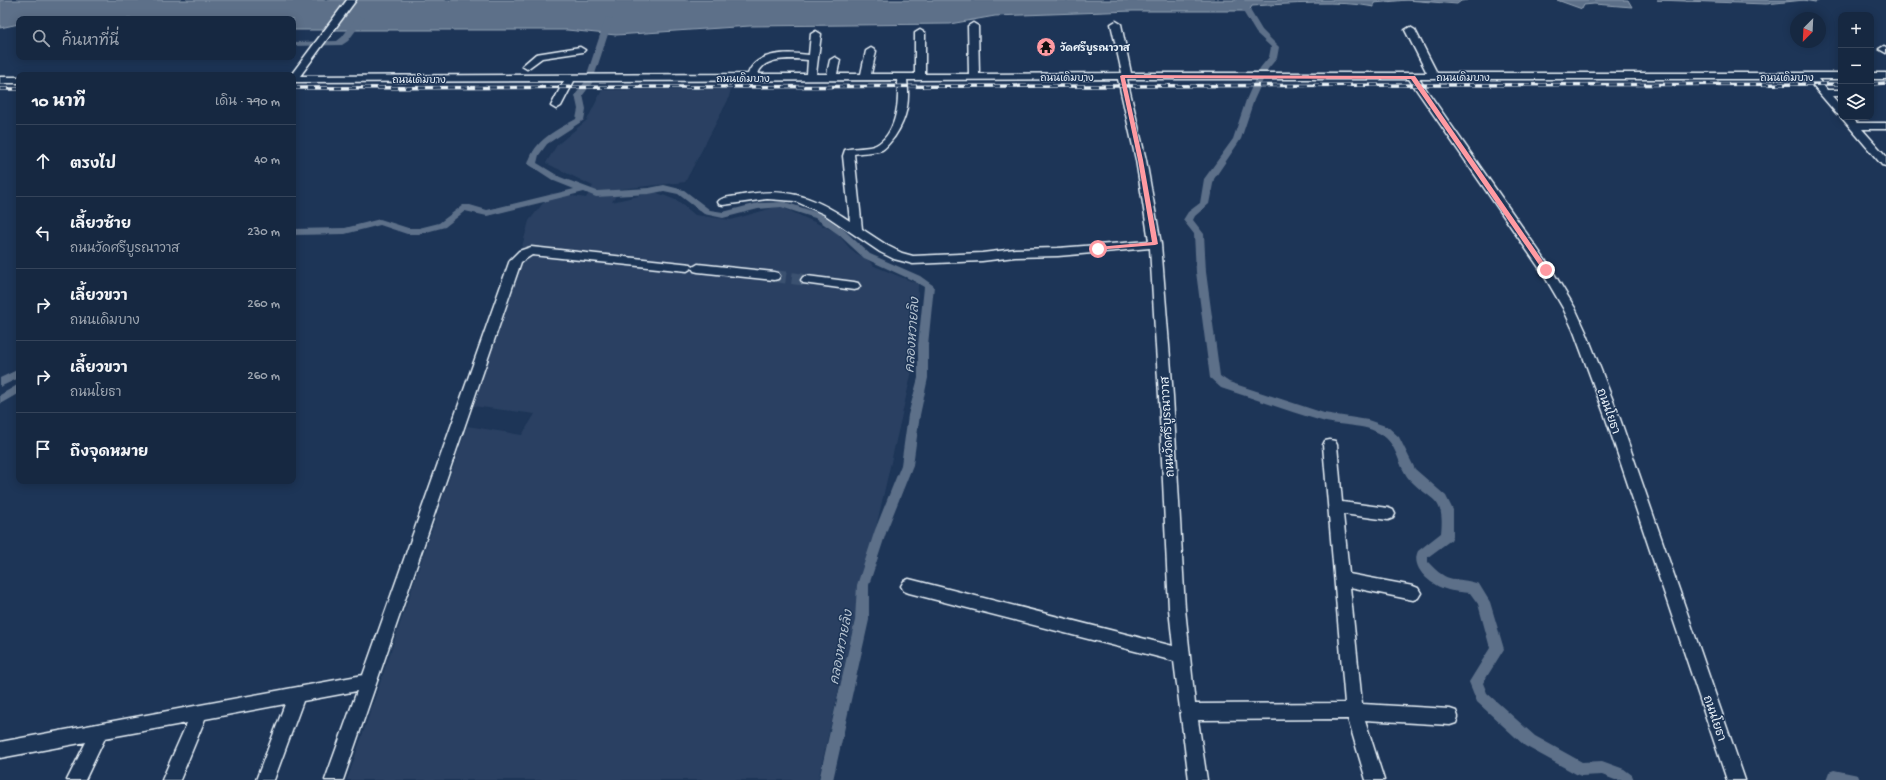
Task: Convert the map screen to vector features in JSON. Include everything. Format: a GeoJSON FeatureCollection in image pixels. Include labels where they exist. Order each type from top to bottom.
{"type":"FeatureCollection","features":[{"type":"Feature","properties":{"kind":"street"},"geometry":{"type":"LineString","coordinates":[[296,75],[352,0]]}},
{"type":"Feature","properties":{"kind":"street","name":"ถนนวัดศรีบูรณาวาส"},"geometry":{"type":"LineString","coordinates":[[1116,24],[1155,244],[1166,396],[1177,609],[1188,712],[1198,780]]}},
{"type":"Feature","properties":{"kind":"street"},"geometry":{"type":"LineString","coordinates":[[973,26],[974,77]]}},
{"type":"Feature","properties":{"kind":"street"},"geometry":{"type":"LineString","coordinates":[[1410,30],[1434,77]]}},
{"type":"Feature","properties":{"kind":"street"},"geometry":{"type":"LineString","coordinates":[[920,33],[920,77]]}},
{"type":"Feature","properties":{"kind":"street"},"geometry":{"type":"LineString","coordinates":[[811,78],[816,34]]}},
{"type":"Feature","properties":{"kind":"street"},"geometry":{"type":"LineString","coordinates":[[509,79],[513,72],[518,68],[527,66],[539,56],[580,50]]}},
{"type":"Feature","properties":{"kind":"street"},"geometry":{"type":"LineString","coordinates":[[865,78],[871,51]]}},
{"type":"Feature","properties":{"kind":"street"},"geometry":{"type":"LineString","coordinates":[[752,78],[755,66],[770,59],[780,57],[813,58]]}},
{"type":"Feature","properties":{"kind":"street"},"geometry":{"type":"LineString","coordinates":[[831,78],[835,60]]}},
{"type":"Feature","properties":{"kind":"street"},"geometry":{"type":"LineString","coordinates":[[527,66],[537,70],[538,74],[534,79]]}},
{"type":"Feature","properties":{"kind":"street","name":"ถนนเดิมบาง"},"geometry":{"type":"LineString","coordinates":[[296,79],[1125,76],[1838,76]]}},
{"type":"Feature","properties":{"kind":"street"},"geometry":{"type":"LineString","coordinates":[[1810,76],[1838,108]]}},
{"type":"Feature","properties":{"kind":"street"},"geometry":{"type":"LineString","coordinates":[[1874,76],[1886,76]]}},
{"type":"Feature","properties":{"kind":"street"},"geometry":{"type":"LineString","coordinates":[[857,231],[848,156],[849,152],[878,148],[885,144],[896,127],[904,108],[905,96],[902,77]]}},
{"type":"Feature","properties":{"kind":"street","name":"ถนนโยธา"},"geometry":{"type":"LineString","coordinates":[[1413,77],[1546,270],[1569,308],[1580,332],[1612,416],[1736,780]]}},
{"type":"Feature","properties":{"kind":"street"},"geometry":{"type":"LineString","coordinates":[[556,106],[570,79]]}},
{"type":"Feature","properties":{"kind":"street"},"geometry":{"type":"LineString","coordinates":[[0,80],[16,80]]}},
{"type":"Feature","properties":{"kind":"street"},"geometry":{"type":"LineString","coordinates":[[1825,93],[1838,93]]}},
{"type":"Feature","properties":{"kind":"street"},"geometry":{"type":"LineString","coordinates":[[1849,120],[1882,153],[1886,163]]}},
{"type":"Feature","properties":{"kind":"street"},"geometry":{"type":"LineString","coordinates":[[1854,126],[1886,126]]}},
{"type":"Feature","properties":{"kind":"street"},"geometry":{"type":"LineString","coordinates":[[723,202],[771,195],[789,196],[806,200],[822,207],[884,249],[898,256],[913,260],[982,257],[1015,253],[1058,252],[1155,244]]}},
{"type":"Feature","properties":{"kind":"street"},"geometry":{"type":"LineString","coordinates":[[334,780],[516,260],[531,251],[774,276]]}},
{"type":"Feature","properties":{"kind":"street"},"geometry":{"type":"LineString","coordinates":[[807,280],[854,286]]}},
{"type":"Feature","properties":{"kind":"street"},"geometry":{"type":"LineString","coordinates":[[1330,445],[1354,711],[1375,780]]}},
{"type":"Feature","properties":{"kind":"street"},"geometry":{"type":"LineString","coordinates":[[1336,507],[1388,514]]}},
{"type":"Feature","properties":{"kind":"street"},"geometry":{"type":"LineString","coordinates":[[1342,579],[1413,593]]}},
{"type":"Feature","properties":{"kind":"street"},"geometry":{"type":"LineString","coordinates":[[909,586],[1182,656]]}},
{"type":"Feature","properties":{"kind":"street"},"geometry":{"type":"LineString","coordinates":[[0,750],[369,682]]}},
{"type":"Feature","properties":{"kind":"street"},"geometry":{"type":"LineString","coordinates":[[265,780],[297,695]]}},
{"type":"Feature","properties":{"kind":"street"},"geometry":{"type":"LineString","coordinates":[[1188,712],[1354,711],[1450,717]]}},
{"type":"Feature","properties":{"kind":"street"},"geometry":{"type":"LineString","coordinates":[[171,780],[200,713]]}},
{"type":"Feature","properties":{"kind":"street"},"geometry":{"type":"LineString","coordinates":[[76,780],[100,731]]}},
{"type":"Feature","properties":{"kind":"shaded area"},"geometry":{"type":"Polygon","coordinates":[[[0,0],[1407,0],[1374,3],[1374,7],[1330,3],[1297,4],[1252,6],[1249,11],[1133,11],[995,16],[950,24],[750,26],[616,35],[567,30],[296,30],[296,16],[16,16],[16,25],[0,28],[0,0]]]}},
{"type":"Feature","properties":{"kind":"shaded area"},"geometry":{"type":"Polygon","coordinates":[[[1407,0],[1468,0],[1461,1],[1457,4],[1407,0]]]}},
{"type":"Feature","properties":{"kind":"shaded area"},"geometry":{"type":"Polygon","coordinates":[[[1557,0],[1628,0],[1632,7],[1594,4],[1584,5],[1582,9],[1557,0]]]}},
{"type":"Feature","properties":{"kind":"shaded area"},"geometry":{"type":"Polygon","coordinates":[[[1657,0],[1804,0],[1766,4],[1657,0]]]}},
{"type":"Feature","properties":{"kind":"shaded area"},"geometry":{"type":"Polygon","coordinates":[[[1804,0],[1821,0],[1815,2],[1804,0]]]}},
{"type":"Feature","properties":{"kind":"shaded area"},"geometry":{"type":"Polygon","coordinates":[[[731,89],[728,100],[685,182],[620,189],[612,202],[655,192],[678,201],[695,215],[731,220],[779,206],[836,232],[852,251],[868,260],[874,266],[918,284],[917,349],[818,780],[347,780],[467,426],[522,435],[535,414],[473,406],[506,305],[529,221],[551,193],[586,198],[593,186],[546,163],[557,145],[587,120],[602,90],[731,89]]]}},
{"type":"Feature","properties":{"kind":"waterway"},"geometry":{"type":"LineString","coordinates":[[1240,0],[1259,31],[1275,47],[1273,58],[1264,68],[1250,100],[1237,139],[1209,179],[1204,204],[1191,214],[1188,220],[1199,234],[1201,272],[1215,378],[1225,385],[1324,417],[1368,424],[1391,436],[1398,445],[1411,472],[1417,479],[1438,495],[1447,510],[1447,536],[1422,555],[1422,564],[1434,577],[1446,584],[1474,588],[1484,602],[1497,649],[1476,682],[1482,697],[1530,741],[1581,769],[1602,768],[1619,774],[1627,780]]}},
{"type":"Feature","properties":{"kind":"waterway"},"geometry":{"type":"LineString","coordinates":[[296,44],[339,43],[345,39],[361,18]]}},
{"type":"Feature","properties":{"kind":"waterway","name":"คลองหวายลิง"},"geometry":{"type":"LineString","coordinates":[[609,19],[588,83],[579,95],[582,109],[580,120],[557,132],[544,142],[535,155],[532,164],[557,179],[596,194],[649,191],[664,188],[681,192],[707,212],[723,215],[758,206],[782,204],[818,216],[841,232],[867,256],[916,278],[929,286],[923,345],[923,378],[914,415],[907,465],[896,496],[881,530],[863,585],[862,620],[826,780]]}},
{"type":"Feature","properties":{"kind":"waterway"},"geometry":{"type":"LineString","coordinates":[[296,232],[345,231],[380,222],[407,231],[419,231],[442,225],[463,208],[470,208],[487,213],[582,190]]}},
{"type":"Feature","properties":{"kind":"waterway"},"geometry":{"type":"LineString","coordinates":[[0,383],[16,375]]}},
{"type":"Feature","properties":{"kind":"waterway"},"geometry":{"type":"LineString","coordinates":[[0,400],[16,390]]}},
{"type":"Feature","properties":{"kind":"waterway"},"geometry":{"type":"LineString","coordinates":[[1833,780],[1834,777],[1853,780]]}},
{"type":"Feature","properties":{"kind":"tunnel"},"geometry":{"type":"LineString","coordinates":[[774,276],[807,280]]}},
{"type":"Feature","properties":{"kind":"railway"},"geometry":{"type":"LineString","coordinates":[[1874,84],[1886,83]]}},
{"type":"Feature","properties":{"kind":"railway"},"geometry":{"type":"LineString","coordinates":[[296,88],[1838,84]]}},
{"type":"Feature","properties":{"kind":"railway"},"geometry":{"type":"LineString","coordinates":[[0,89],[16,89]]}},
{"type":"Feature","properties":{"kind":"place","name":"วัดศรีบูรณาวาส"},"geometry":{"type":"Point","coordinates":[1046,47]}},
{"type":"Feature","properties":{"kind":"route"},"geometry":{"type":"LineString","coordinates":[[1098,249],[1155,244],[1141,160],[1122,76],[1413,77],[1546,270]]}}]}
